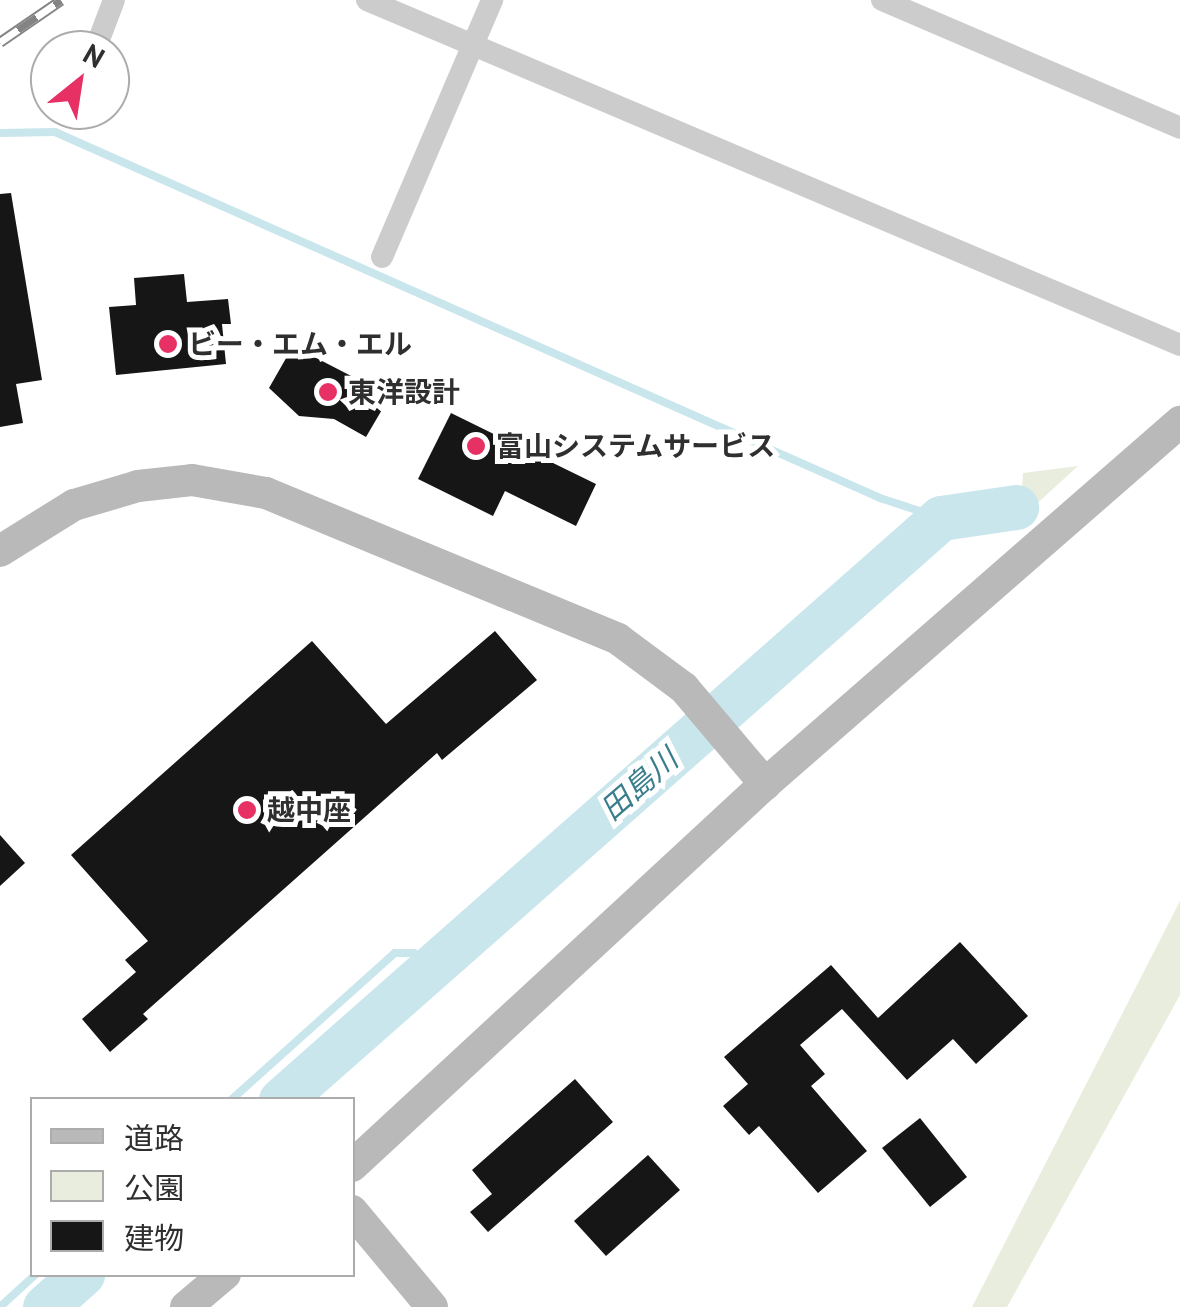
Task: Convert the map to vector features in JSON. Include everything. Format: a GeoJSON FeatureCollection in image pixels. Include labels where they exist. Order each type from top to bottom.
{"type":"FeatureCollection","features":[{"type":"Feature","properties":{"kind":"street"},"geometry":{"type":"LineString","coordinates":[[102,30],[114,0]]}},
{"type":"Feature","properties":{"kind":"street"},"geometry":{"type":"LineString","coordinates":[[366,0],[1180,346]]}},
{"type":"Feature","properties":{"kind":"street"},"geometry":{"type":"LineString","coordinates":[[382,258],[492,0]]}},
{"type":"Feature","properties":{"kind":"street"},"geometry":{"type":"LineString","coordinates":[[882,0],[1180,128]]}},
{"type":"Feature","properties":{"kind":"street"},"geometry":{"type":"LineString","coordinates":[[355,1163],[765,784],[1180,422]]}},
{"type":"Feature","properties":{"kind":"street"},"geometry":{"type":"LineString","coordinates":[[0,551],[74,504],[138,486],[192,480],[266,492],[618,639],[657,662],[693,698],[765,784]]}},
{"type":"Feature","properties":{"kind":"street"},"geometry":{"type":"LineString","coordinates":[[355,1215],[432,1307]]}},
{"type":"Feature","properties":{"kind":"street"},"geometry":{"type":"LineString","coordinates":[[186,1307],[221,1277]]}},
{"type":"Feature","properties":{"kind":"green space"},"geometry":{"type":"Polygon","coordinates":[[[1078,466],[1020,519],[1023,473],[1078,466]]]}},
{"type":"Feature","properties":{"kind":"green space"},"geometry":{"type":"Polygon","coordinates":[[[1180,901],[1180,995],[1007,1307],[972,1307],[1180,901]]]}},
{"type":"Feature","properties":{"kind":"building"},"geometry":{"type":"Polygon","coordinates":[[[11,193],[42,380],[16,384],[23,423],[0,427],[0,194],[11,193]]]}},
{"type":"Feature","properties":{"kind":"building","name":"ビー・エム・エル"},"geometry":{"type":"Polygon","coordinates":[[[184,274],[187,302],[228,299],[231,324],[222,324],[226,364],[116,375],[109,307],[136,305],[134,278],[184,274]]]}},
{"type":"Feature","properties":{"kind":"building","name":"東洋設計"},"geometry":{"type":"Polygon","coordinates":[[[293,346],[390,396],[366,437],[334,419],[299,416],[269,388],[293,346]]]}},
{"type":"Feature","properties":{"kind":"building","name":"富山システムサービス"},"geometry":{"type":"Polygon","coordinates":[[[451,413],[596,484],[576,526],[505,491],[493,516],[418,479],[451,413]]]}},
{"type":"Feature","properties":{"kind":"building","name":"越中座"},"geometry":{"type":"Polygon","coordinates":[[[495,631],[537,680],[442,760],[437,753],[143,1014],[148,1019],[110,1052],[82,1019],[136,972],[125,960],[148,941],[71,855],[312,641],[386,724],[495,631]]]}},
{"type":"Feature","properties":{"kind":"building"},"geometry":{"type":"Polygon","coordinates":[[[0,835],[25,863],[0,886],[0,835]]]}},
{"type":"Feature","properties":{"kind":"building"},"geometry":{"type":"Polygon","coordinates":[[[960,942],[1028,1016],[976,1064],[953,1039],[907,1080],[842,1009],[800,1045],[825,1074],[811,1086],[867,1151],[818,1193],[759,1126],[749,1135],[723,1106],[748,1084],[724,1057],[831,965],[878,1018],[960,942]]]}},
{"type":"Feature","properties":{"kind":"building"},"geometry":{"type":"Polygon","coordinates":[[[575,1079],[613,1122],[488,1232],[470,1212],[492,1194],[472,1170],[575,1079]]]}},
{"type":"Feature","properties":{"kind":"building"},"geometry":{"type":"Polygon","coordinates":[[[920,1118],[967,1177],[930,1207],[882,1148],[920,1118]]]}},
{"type":"Feature","properties":{"kind":"building"},"geometry":{"type":"Polygon","coordinates":[[[648,1155],[680,1190],[606,1256],[574,1221],[648,1155]]]}},
{"type":"Feature","properties":{"kind":"waterway"},"geometry":{"type":"LineString","coordinates":[[0,133],[55,132],[880,498],[941,518]]}},
{"type":"Feature","properties":{"kind":"waterway","name":"田島川"},"geometry":{"type":"LineString","coordinates":[[284,1097],[941,518],[1016,507]]}},
{"type":"Feature","properties":{"kind":"waterway"},"geometry":{"type":"LineString","coordinates":[[234,1097],[395,953],[414,953],[430,968]]}},
{"type":"Feature","properties":{"kind":"waterway"},"geometry":{"type":"LineString","coordinates":[[0,1307],[33,1277]]}},
{"type":"Feature","properties":{"kind":"waterway","name":"田島川"},"geometry":{"type":"LineString","coordinates":[[45,1307],[79,1277]]}},
{"type":"Feature","properties":{"kind":"railway"},"geometry":{"type":"LineString","coordinates":[[0,42],[61,0]]}},
{"type":"Feature","properties":{"kind":"place","name":"ビー・エム・エル"},"geometry":{"type":"Point","coordinates":[168,344]}},
{"type":"Feature","properties":{"kind":"place","name":"東洋設計"},"geometry":{"type":"Point","coordinates":[328,392]}},
{"type":"Feature","properties":{"kind":"place","name":"富山システムサービス"},"geometry":{"type":"Point","coordinates":[476,446]}},
{"type":"Feature","properties":{"kind":"place","name":"越中座"},"geometry":{"type":"Point","coordinates":[247,810]}}]}
